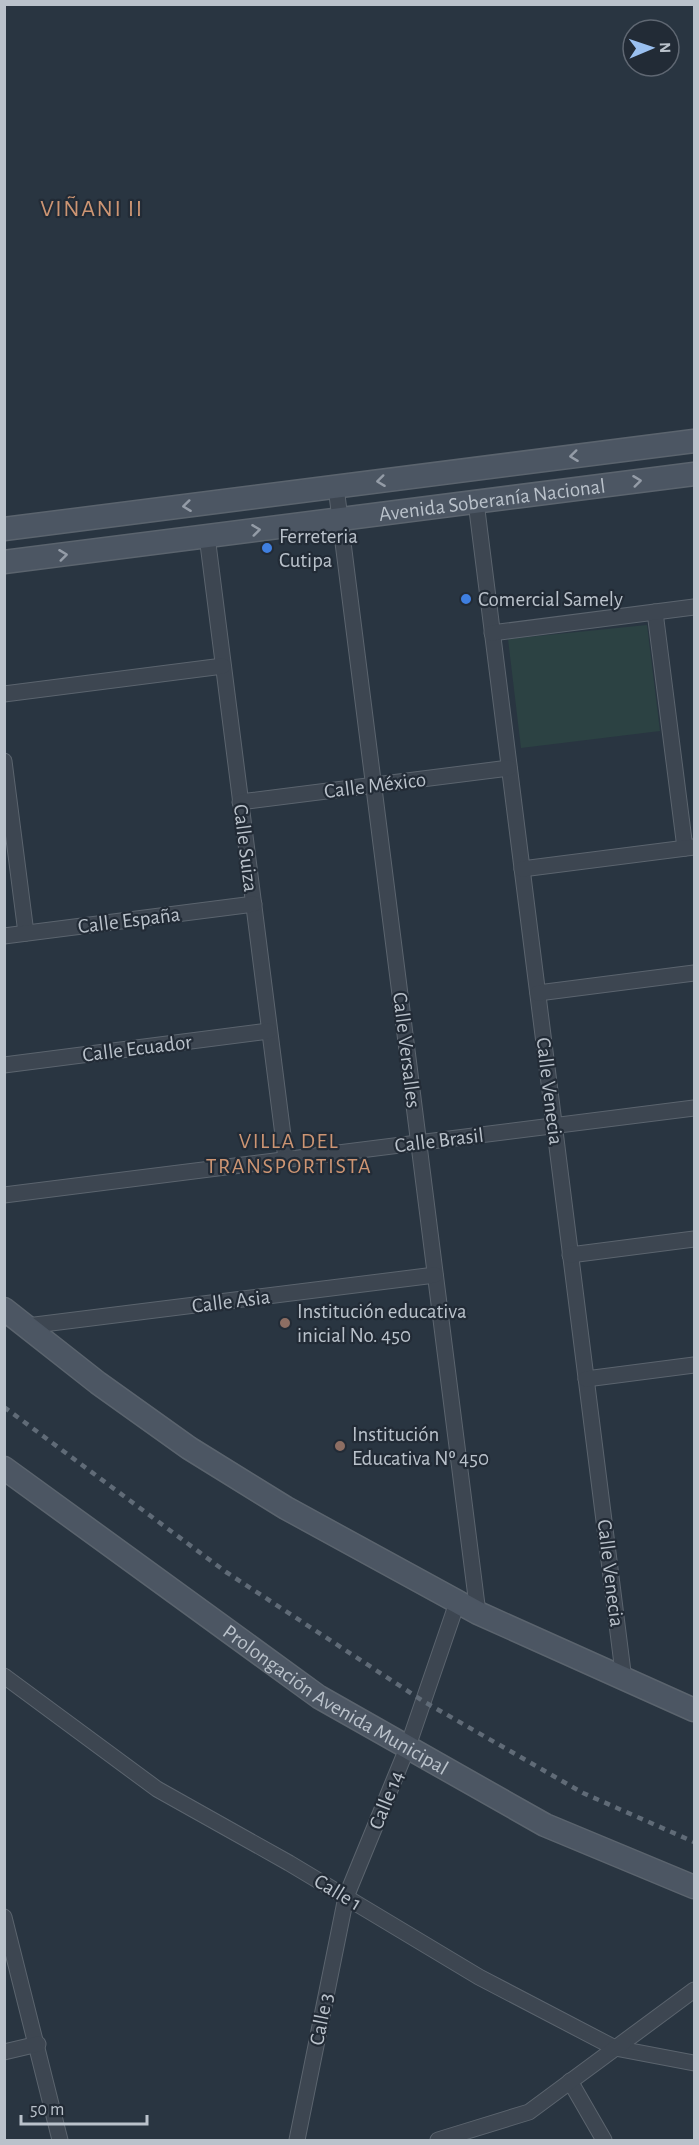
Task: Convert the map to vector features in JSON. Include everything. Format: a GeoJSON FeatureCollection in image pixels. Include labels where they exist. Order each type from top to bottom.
{"type":"FeatureCollection","features":[{"type":"Feature","properties":{"kind":"street","name":"Avenida Soberanía Nacional"},"geometry":{"type":"LineString","coordinates":[[4,529],[694,441]]}},
{"type":"Feature","properties":{"kind":"street","name":"Avenida Soberanía Nacional"},"geometry":{"type":"LineString","coordinates":[[4,562],[694,474]]}},
{"type":"Feature","properties":{"kind":"street","name":"Calle Versalles"},"geometry":{"type":"LineString","coordinates":[[336,487],[478,1612]]}},
{"type":"Feature","properties":{"kind":"street","name":"Calle Venecia"},"geometry":{"type":"LineString","coordinates":[[476,502],[624,1680]]}},
{"type":"Feature","properties":{"kind":"street","name":"Calle Suiza"},"geometry":{"type":"LineString","coordinates":[[207,536],[286,1160]]}},
{"type":"Feature","properties":{"kind":"street"},"geometry":{"type":"LineString","coordinates":[[492,633],[694,607]]}},
{"type":"Feature","properties":{"kind":"street"},"geometry":{"type":"LineString","coordinates":[[522,869],[690,848],[655,612]]}},
{"type":"Feature","properties":{"kind":"street"},"geometry":{"type":"LineString","coordinates":[[4,694],[223,666]]}},
{"type":"Feature","properties":{"kind":"street"},"geometry":{"type":"LineString","coordinates":[[4,762],[26,933]]}},
{"type":"Feature","properties":{"kind":"street","name":"Calle México"},"geometry":{"type":"LineString","coordinates":[[240,802],[509,768]]}},
{"type":"Feature","properties":{"kind":"street","name":"Calle España"},"geometry":{"type":"LineString","coordinates":[[4,936],[254,904]]}},
{"type":"Feature","properties":{"kind":"street"},"geometry":{"type":"LineString","coordinates":[[537,993],[694,973]]}},
{"type":"Feature","properties":{"kind":"street","name":"Calle Ecuador"},"geometry":{"type":"LineString","coordinates":[[4,1065],[269,1031]]}},
{"type":"Feature","properties":{"kind":"street","name":"Calle Brasil"},"geometry":{"type":"LineString","coordinates":[[4,1195],[694,1108]]}},
{"type":"Feature","properties":{"kind":"street"},"geometry":{"type":"LineString","coordinates":[[570,1255],[694,1239]]}},
{"type":"Feature","properties":{"kind":"street","name":"Calle Asia"},"geometry":{"type":"LineString","coordinates":[[27,1326],[435,1275]]}},
{"type":"Feature","properties":{"kind":"street"},"geometry":{"type":"LineString","coordinates":[[4,1309],[98,1383],[189,1448],[286,1508],[478,1612],[694,1710]]}},
{"type":"Feature","properties":{"kind":"street"},"geometry":{"type":"LineString","coordinates":[[586,1379],[694,1365]]}},
{"type":"Feature","properties":{"kind":"street","name":"Prolongación Avenida Municipal"},"geometry":{"type":"LineString","coordinates":[[4,1468],[319,1697],[545,1825],[694,1887]]}},
{"type":"Feature","properties":{"kind":"street","name":"Calle 14"},"geometry":{"type":"LineString","coordinates":[[346,1897],[408,1746],[458,1600]]}},
{"type":"Feature","properties":{"kind":"street","name":"Calle 1"},"geometry":{"type":"LineString","coordinates":[[9,1683],[157,1789],[346,1897],[479,1977],[615,2048],[694,2063]]}},
{"type":"Feature","properties":{"kind":"street","name":"Calle 3"},"geometry":{"type":"LineString","coordinates":[[297,2140],[346,1897]]}},
{"type":"Feature","properties":{"kind":"street"},"geometry":{"type":"LineString","coordinates":[[4,1917],[38,2044],[60,2140]]}},
{"type":"Feature","properties":{"kind":"street"},"geometry":{"type":"LineString","coordinates":[[438,2140],[529,2112],[694,1989]]}},
{"type":"Feature","properties":{"kind":"street"},"geometry":{"type":"LineString","coordinates":[[4,2052],[38,2044]]}},
{"type":"Feature","properties":{"kind":"street"},"geometry":{"type":"LineString","coordinates":[[570,2081],[604,2140]]}},
{"type":"Feature","properties":{"kind":"green space"},"geometry":{"type":"Polygon","coordinates":[[[647,625],[660,731],[521,748],[508,639],[647,625]]]}},
{"type":"Feature","properties":{"kind":"railway"},"geometry":{"type":"LineString","coordinates":[[4,1407],[226,1572],[423,1701],[583,1793],[694,1842]]}},
{"type":"Feature","properties":{"kind":"place","name":"Ferreteria Cutipa"},"geometry":{"type":"Point","coordinates":[267,548]}},
{"type":"Feature","properties":{"kind":"place","name":"Comercial Samely"},"geometry":{"type":"Point","coordinates":[466,599]}},
{"type":"Feature","properties":{"kind":"place","name":"Institución educativa inicial No. 450"},"geometry":{"type":"Point","coordinates":[285,1323]}},
{"type":"Feature","properties":{"kind":"place","name":"Institución Educativa Nº 450"},"geometry":{"type":"Point","coordinates":[340,1446]}},
{"type":"Feature","properties":{"kind":"district","name":"VIÑANI II"},"geometry":{"type":"Point","coordinates":[92,208]}},
{"type":"Feature","properties":{"kind":"district","name":"VILLA DEL TRANSPORTISTA"},"geometry":{"type":"Point","coordinates":[289,1152]}}]}
